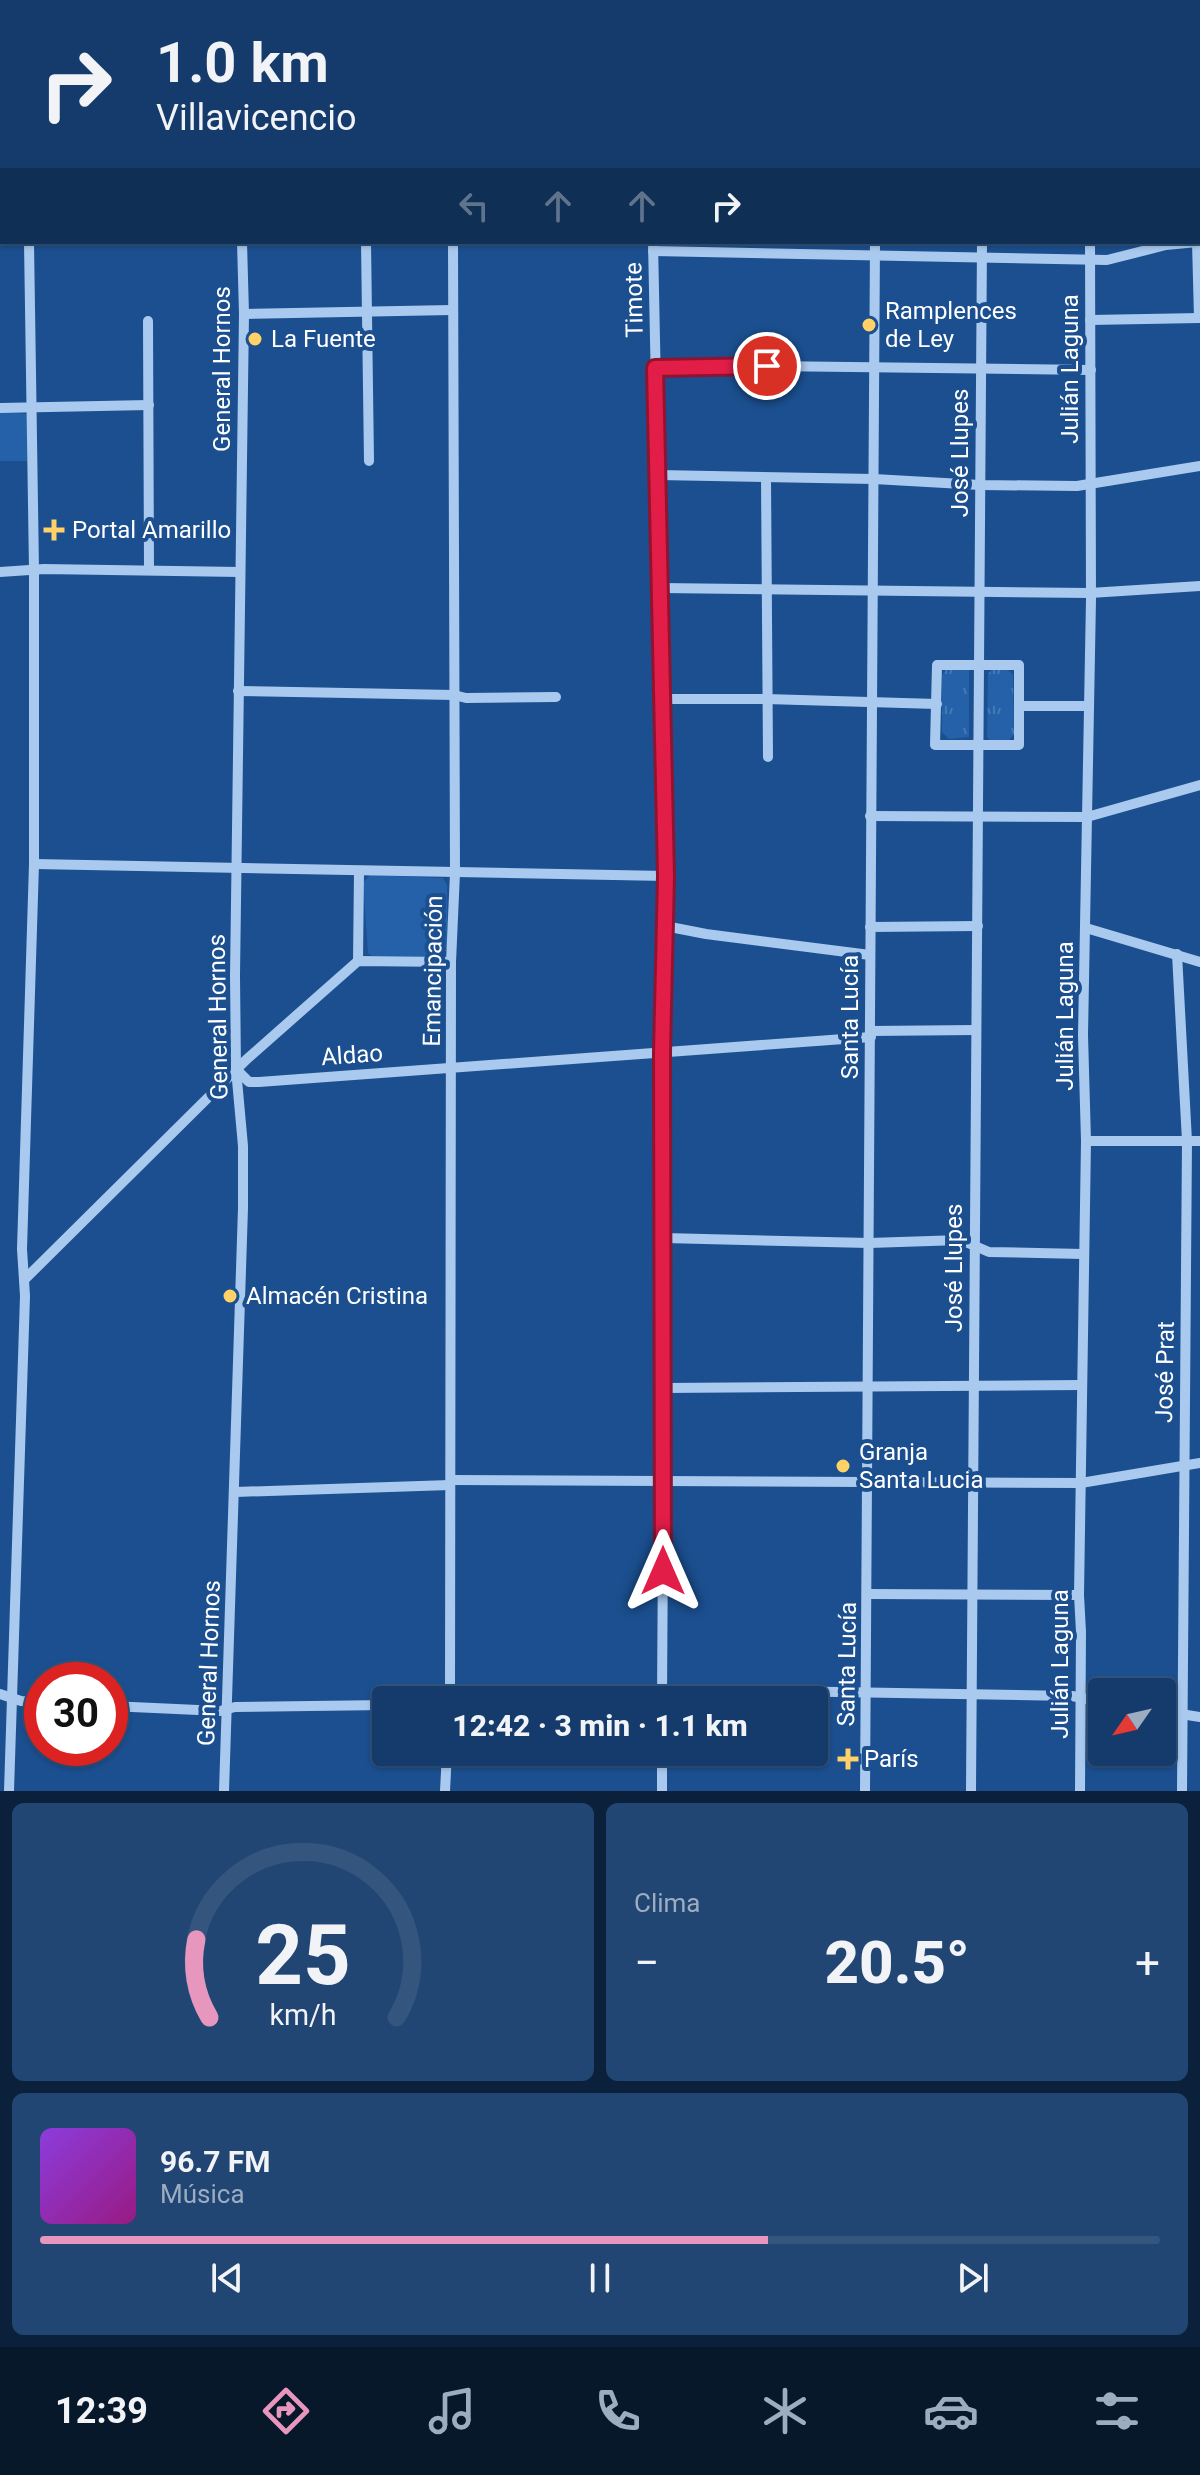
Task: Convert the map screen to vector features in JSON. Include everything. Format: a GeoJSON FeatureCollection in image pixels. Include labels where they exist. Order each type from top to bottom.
{"type":"FeatureCollection","features":[{"type":"Feature","properties":{"kind":"street"},"geometry":{"type":"LineString","coordinates":[[9,1791],[34,864],[29,244]]}},
{"type":"Feature","properties":{"kind":"street","name":"General Hornos"},"geometry":{"type":"LineString","coordinates":[[224,1791],[243,1146],[236,1069],[244,314],[242,244]]}},
{"type":"Feature","properties":{"kind":"street"},"geometry":{"type":"LineString","coordinates":[[366,244],[369,461]]}},
{"type":"Feature","properties":{"kind":"street","name":"Emancipación"},"geometry":{"type":"LineString","coordinates":[[450,1686],[451,962],[455,873],[453,244]]}},
{"type":"Feature","properties":{"kind":"street","name":"Santa Lucía"},"geometry":{"type":"LineString","coordinates":[[865,1791],[875,244]]}},
{"type":"Feature","properties":{"kind":"street","name":"José Llupes"},"geometry":{"type":"LineString","coordinates":[[971,1791],[982,244]]}},
{"type":"Feature","properties":{"kind":"street","name":"Julián Laguna"},"geometry":{"type":"LineString","coordinates":[[1080,1791],[1090,244]]}},
{"type":"Feature","properties":{"kind":"street"},"geometry":{"type":"LineString","coordinates":[[653,247],[1090,259],[1118,258],[1176,244]]}},
{"type":"Feature","properties":{"kind":"street"},"geometry":{"type":"LineString","coordinates":[[1090,320],[1200,318],[1197,244]]}},
{"type":"Feature","properties":{"kind":"street","name":"Timote"},"geometry":{"type":"LineString","coordinates":[[653,247],[666,876],[662,1052],[662,1686]]}},
{"type":"Feature","properties":{"kind":"street"},"geometry":{"type":"LineString","coordinates":[[244,314],[452,310]]}},
{"type":"Feature","properties":{"kind":"street"},"geometry":{"type":"LineString","coordinates":[[148,321],[149,570]]}},
{"type":"Feature","properties":{"kind":"street"},"geometry":{"type":"LineString","coordinates":[[655,368],[1091,370]]}},
{"type":"Feature","properties":{"kind":"street"},"geometry":{"type":"LineString","coordinates":[[0,408],[149,405]]}},
{"type":"Feature","properties":{"kind":"street"},"geometry":{"type":"LineString","coordinates":[[658,475],[1089,486],[1200,466]]}},
{"type":"Feature","properties":{"kind":"street"},"geometry":{"type":"LineString","coordinates":[[766,478],[768,757]]}},
{"type":"Feature","properties":{"kind":"street"},"geometry":{"type":"LineString","coordinates":[[0,572],[240,572]]}},
{"type":"Feature","properties":{"kind":"street"},"geometry":{"type":"LineString","coordinates":[[660,588],[1090,593],[1200,586]]}},
{"type":"Feature","properties":{"kind":"street"},"geometry":{"type":"LineString","coordinates":[[937,665],[1019,665],[1019,745],[935,745],[937,704],[937,665]]}},
{"type":"Feature","properties":{"kind":"street"},"geometry":{"type":"LineString","coordinates":[[238,691],[454,695],[466,698],[556,697]]}},
{"type":"Feature","properties":{"kind":"street"},"geometry":{"type":"LineString","coordinates":[[662,699],[937,704]]}},
{"type":"Feature","properties":{"kind":"street"},"geometry":{"type":"LineString","coordinates":[[1019,706],[1088,706]]}},
{"type":"Feature","properties":{"kind":"street"},"geometry":{"type":"LineString","coordinates":[[870,816],[1087,817],[1200,785]]}},
{"type":"Feature","properties":{"kind":"street"},"geometry":{"type":"LineString","coordinates":[[34,864],[666,876]]}},
{"type":"Feature","properties":{"kind":"street"},"geometry":{"type":"LineString","coordinates":[[358,961],[359,872]]}},
{"type":"Feature","properties":{"kind":"street"},"geometry":{"type":"LineString","coordinates":[[665,926],[870,955]]}},
{"type":"Feature","properties":{"kind":"street"},"geometry":{"type":"LineString","coordinates":[[870,927],[978,926]]}},
{"type":"Feature","properties":{"kind":"street"},"geometry":{"type":"LineString","coordinates":[[1086,928],[1200,962]]}},
{"type":"Feature","properties":{"kind":"street","name":"José Prat"},"geometry":{"type":"LineString","coordinates":[[1177,954],[1187,1141],[1182,1791]]}},
{"type":"Feature","properties":{"kind":"street"},"geometry":{"type":"LineString","coordinates":[[24,1280],[236,1069],[358,961],[451,962]]}},
{"type":"Feature","properties":{"kind":"street","name":"Aldao"},"geometry":{"type":"LineString","coordinates":[[236,1069],[249,1082],[259,1082],[870,1034],[976,1030]]}},
{"type":"Feature","properties":{"kind":"street"},"geometry":{"type":"LineString","coordinates":[[1086,1141],[1200,1141]]}},
{"type":"Feature","properties":{"kind":"street"},"geometry":{"type":"LineString","coordinates":[[664,1238],[869,1243],[961,1240],[989,1252],[1083,1254]]}},
{"type":"Feature","properties":{"kind":"street"},"geometry":{"type":"LineString","coordinates":[[664,1388],[1081,1385]]}},
{"type":"Feature","properties":{"kind":"street"},"geometry":{"type":"LineString","coordinates":[[235,1492],[450,1483],[1081,1483],[1200,1463]]}},
{"type":"Feature","properties":{"kind":"street"},"geometry":{"type":"LineString","coordinates":[[868,1594],[1079,1595]]}},
{"type":"Feature","properties":{"kind":"street"},"geometry":{"type":"LineString","coordinates":[[0,1694],[24,1701]]}},
{"type":"Feature","properties":{"kind":"street"},"geometry":{"type":"LineString","coordinates":[[828,1694],[1088,1699]]}},
{"type":"Feature","properties":{"kind":"street"},"geometry":{"type":"LineString","coordinates":[[128,1707],[227,1710],[235,1707],[372,1705]]}},
{"type":"Feature","properties":{"kind":"street"},"geometry":{"type":"LineString","coordinates":[[1176,1713],[1200,1717]]}},
{"type":"Feature","properties":{"kind":"street"},"geometry":{"type":"LineString","coordinates":[[445,1791],[446,1766]]}},
{"type":"Feature","properties":{"kind":"street"},"geometry":{"type":"LineString","coordinates":[[662,1766],[662,1791]]}},
{"type":"Feature","properties":{"kind":"green space"},"geometry":{"type":"Polygon","coordinates":[[[0,412],[28,414],[27,461],[0,461],[0,412]]]}},
{"type":"Feature","properties":{"kind":"green space"},"geometry":{"type":"Polygon","coordinates":[[[969,669],[969,737],[949,739],[942,732],[942,675],[946,670],[969,669]]]}},
{"type":"Feature","properties":{"kind":"green space"},"geometry":{"type":"Polygon","coordinates":[[[992,669],[1008,670],[1013,675],[1014,734],[1009,740],[991,741],[987,737],[988,674],[992,669]]]}},
{"type":"Feature","properties":{"kind":"green space"},"geometry":{"type":"Polygon","coordinates":[[[370,875],[443,878],[447,885],[448,947],[444,954],[436,957],[372,956],[368,953],[363,883],[370,875]]]}},
{"type":"Feature","properties":{"kind":"place","name":"Ramplences de Ley"},"geometry":{"type":"Point","coordinates":[869,325]}},
{"type":"Feature","properties":{"kind":"place","name":"La Fuente"},"geometry":{"type":"Point","coordinates":[255,339]}},
{"type":"Feature","properties":{"kind":"place","name":"Portal Amarillo"},"geometry":{"type":"Point","coordinates":[54,530]}},
{"type":"Feature","properties":{"kind":"place","name":"Almacén Cristina"},"geometry":{"type":"Point","coordinates":[230,1296]}},
{"type":"Feature","properties":{"kind":"place","name":"Granja Santa Lucia"},"geometry":{"type":"Point","coordinates":[843,1466]}},
{"type":"Feature","properties":{"kind":"place","name":"París"},"geometry":{"type":"Point","coordinates":[848,1759]}},
{"type":"Feature","properties":{"kind":"route"},"geometry":{"type":"LineString","coordinates":[[663,1571],[662,1052],[666,876],[655,368],[767,366]]}}]}
